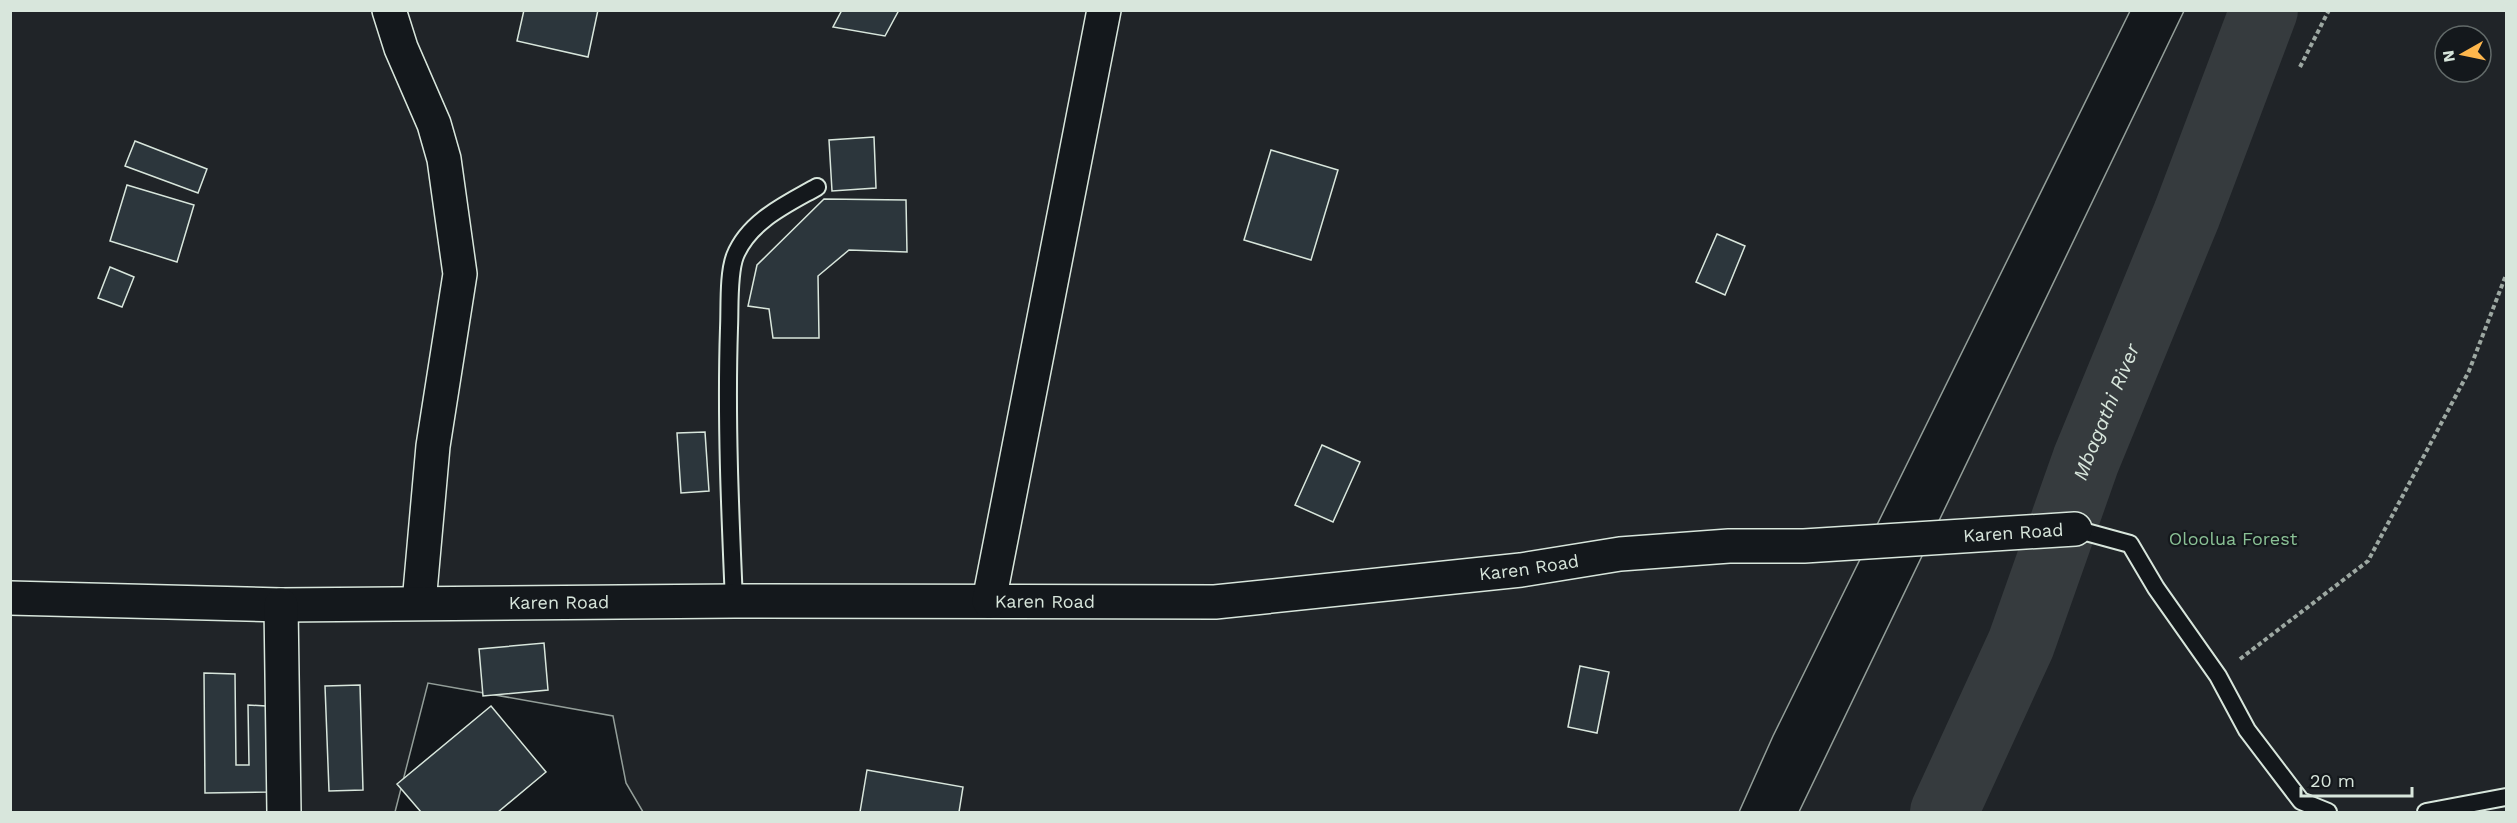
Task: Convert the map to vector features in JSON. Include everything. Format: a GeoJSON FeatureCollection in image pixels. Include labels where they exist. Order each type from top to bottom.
{"type":"FeatureCollection","features":[{"type":"Feature","properties":{"kind":"street"},"geometry":{"type":"LineString","coordinates":[[390,10],[401,48],[434,124],[444,159],[460,274],[433,446],[419,603]]}},
{"type":"Feature","properties":{"kind":"street"},"geometry":{"type":"LineString","coordinates":[[989,601],[1104,10]]}},
{"type":"Feature","properties":{"kind":"street","name":"Karen Road"},"geometry":{"type":"LineString","coordinates":[[10,598],[281,604],[734,601],[1215,602],[1521,570],[1620,554],[1729,546],[1804,546],[2036,529],[2075,529]]}},
{"type":"Feature","properties":{"kind":"street"},"geometry":{"type":"LineString","coordinates":[[281,604],[284,813]]}},
{"type":"Feature","properties":{"kind":"lane"},"geometry":{"type":"LineString","coordinates":[[734,601],[728,474],[727,380],[735,257],[746,237],[772,213],[818,187]]}},
{"type":"Feature","properties":{"kind":"lane"},"geometry":{"type":"LineString","coordinates":[[2075,529],[2130,544],[2156,588],[2218,676],[2247,730],[2301,801],[2328,813]]}},
{"type":"Feature","properties":{"kind":"lane"},"geometry":{"type":"LineString","coordinates":[[2426,813],[2506,797]]}},
{"type":"Feature","properties":{"kind":"path"},"geometry":{"type":"LineString","coordinates":[[2300,67],[2330,10]]}},
{"type":"Feature","properties":{"kind":"path"},"geometry":{"type":"LineString","coordinates":[[2218,676],[2368,561],[2469,371],[2506,275]]}},
{"type":"Feature","properties":{"kind":"green space"},"geometry":{"type":"Polygon","coordinates":[[[10,11],[2130,11],[1773,736],[1739,812],[643,812],[626,783],[613,716],[428,683],[395,812],[11,812],[10,11]]]}},
{"type":"Feature","properties":{"kind":"green space","name":"Oloolua Forest"},"geometry":{"type":"Polygon","coordinates":[[[2184,11],[2506,11],[2506,812],[1799,812],[2184,11]]]}},
{"type":"Feature","properties":{"kind":"building"},"geometry":{"type":"Polygon","coordinates":[[[524,10],[598,10],[588,57],[517,41],[524,10]]]}},
{"type":"Feature","properties":{"kind":"building"},"geometry":{"type":"Polygon","coordinates":[[[842,10],[899,10],[885,36],[833,27],[842,10]]]}},
{"type":"Feature","properties":{"kind":"building"},"geometry":{"type":"Polygon","coordinates":[[[874,137],[876,188],[832,191],[829,140],[874,137]]]}},
{"type":"Feature","properties":{"kind":"building"},"geometry":{"type":"Polygon","coordinates":[[[135,141],[207,169],[198,193],[125,166],[135,141]]]}},
{"type":"Feature","properties":{"kind":"building"},"geometry":{"type":"Polygon","coordinates":[[[1271,150],[1338,170],[1311,260],[1244,240],[1271,150]]]}},
{"type":"Feature","properties":{"kind":"building"},"geometry":{"type":"Polygon","coordinates":[[[127,185],[194,205],[177,262],[110,241],[127,185]]]}},
{"type":"Feature","properties":{"kind":"building"},"geometry":{"type":"Polygon","coordinates":[[[824,199],[906,200],[907,252],[849,250],[818,276],[819,338],[773,338],[769,309],[748,306],[757,265],[824,199]]]}},
{"type":"Feature","properties":{"kind":"building"},"geometry":{"type":"Polygon","coordinates":[[[1717,234],[1745,246],[1725,295],[1696,282],[1717,234]]]}},
{"type":"Feature","properties":{"kind":"building"},"geometry":{"type":"Polygon","coordinates":[[[110,267],[134,277],[122,307],[98,298],[110,267]]]}},
{"type":"Feature","properties":{"kind":"building"},"geometry":{"type":"Polygon","coordinates":[[[705,432],[709,491],[681,493],[677,433],[705,432]]]}},
{"type":"Feature","properties":{"kind":"building"},"geometry":{"type":"Polygon","coordinates":[[[1322,445],[1360,462],[1333,522],[1295,505],[1322,445]]]}},
{"type":"Feature","properties":{"kind":"building"},"geometry":{"type":"Polygon","coordinates":[[[544,643],[548,690],[483,696],[479,649],[544,643]]]}},
{"type":"Feature","properties":{"kind":"building"},"geometry":{"type":"Polygon","coordinates":[[[1580,666],[1609,672],[1597,733],[1568,727],[1580,666]]]}},
{"type":"Feature","properties":{"kind":"building"},"geometry":{"type":"Polygon","coordinates":[[[204,673],[235,674],[236,765],[249,765],[248,705],[266,706],[267,792],[205,793],[204,673]]]}},
{"type":"Feature","properties":{"kind":"building"},"geometry":{"type":"Polygon","coordinates":[[[360,685],[363,790],[329,791],[325,686],[360,685]]]}},
{"type":"Feature","properties":{"kind":"building"},"geometry":{"type":"Polygon","coordinates":[[[491,706],[546,772],[498,812],[421,812],[397,784],[491,706]]]}},
{"type":"Feature","properties":{"kind":"building"},"geometry":{"type":"Polygon","coordinates":[[[867,770],[963,787],[959,812],[860,812],[867,770]]]}},
{"type":"Feature","properties":{"kind":"waterway","name":"Mbagathi River"},"geometry":{"type":"LineString","coordinates":[[1944,812],[2021,644],[2086,460],[2187,214],[2264,10]]}}]}
